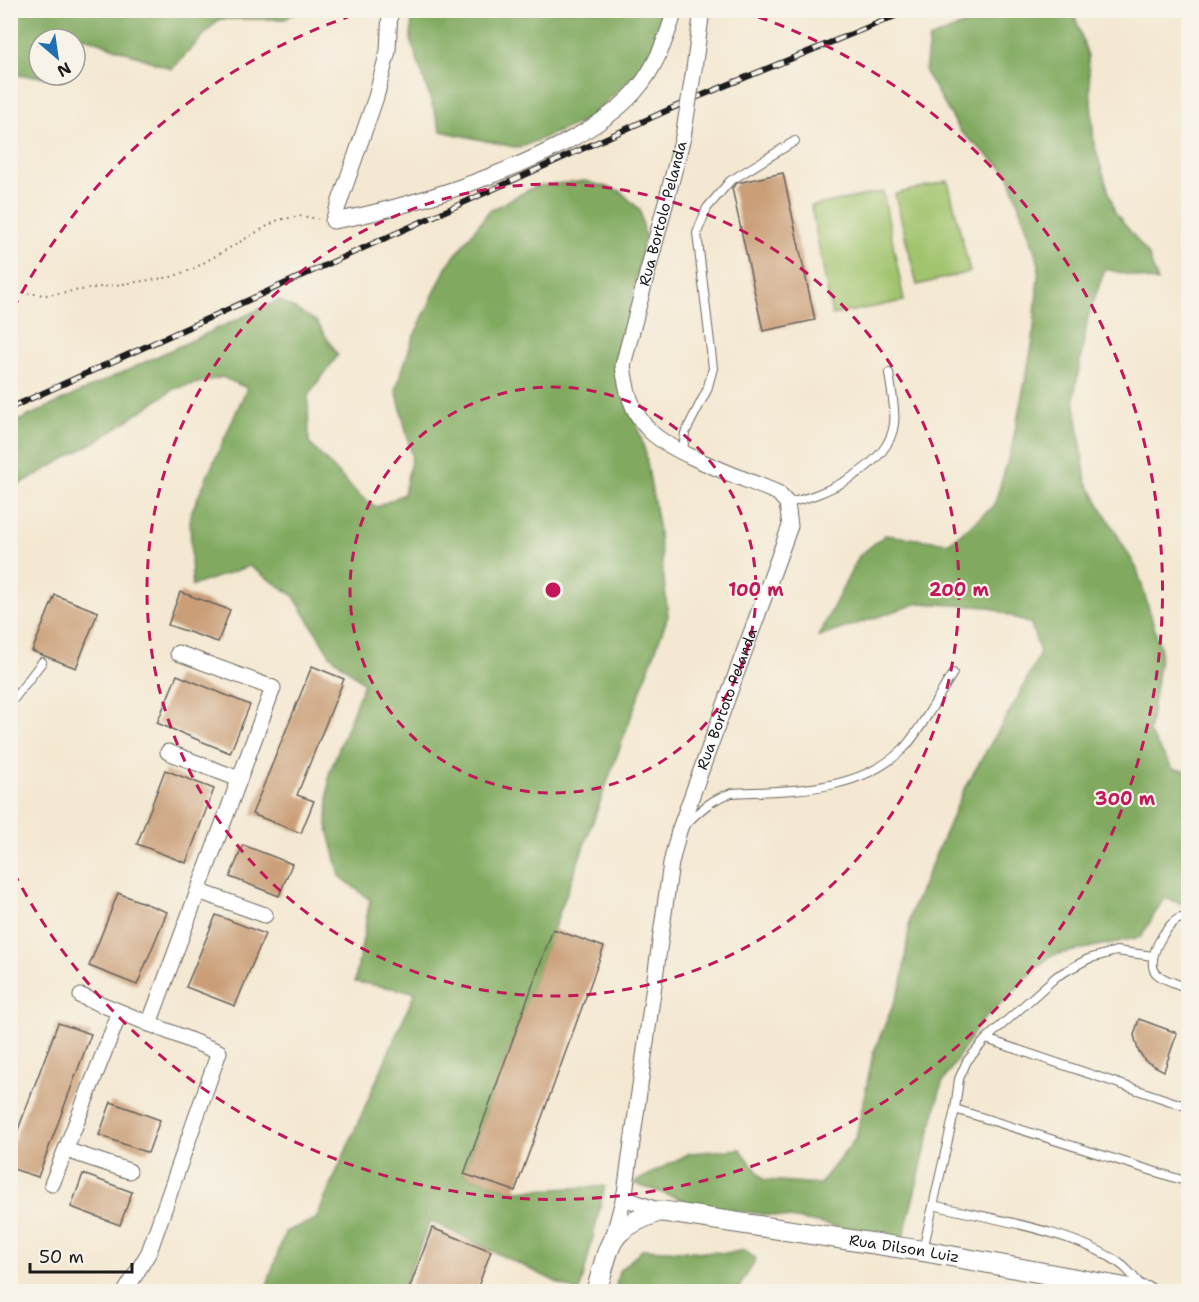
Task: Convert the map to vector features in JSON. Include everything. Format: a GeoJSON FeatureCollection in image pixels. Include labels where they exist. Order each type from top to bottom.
{"type":"FeatureCollection","features":[{"type":"Feature","properties":{"kind":"street"},"geometry":{"type":"LineString","coordinates":[[390,10],[388,51],[376,97],[333,221],[363,216],[478,181],[552,149],[603,120],[638,88],[666,39],[675,10]]}},
{"type":"Feature","properties":{"kind":"street","name":"Rua Bortolo Pelanda"},"geometry":{"type":"LineString","coordinates":[[596,1292],[625,1193],[671,863],[679,831],[790,526],[787,503],[778,493],[683,453],[648,431],[632,407],[626,389],[623,365],[683,137],[702,10]]}},
{"type":"Feature","properties":{"kind":"street"},"geometry":{"type":"LineString","coordinates":[[149,1024],[273,688],[178,653]]}},
{"type":"Feature","properties":{"kind":"street"},"geometry":{"type":"LineString","coordinates":[[168,752],[239,779]]}},
{"type":"Feature","properties":{"kind":"street"},"geometry":{"type":"LineString","coordinates":[[198,891],[265,915]]}},
{"type":"Feature","properties":{"kind":"street"},"geometry":{"type":"LineString","coordinates":[[81,996],[219,1052],[149,1252],[126,1292]]}},
{"type":"Feature","properties":{"kind":"street"},"geometry":{"type":"LineString","coordinates":[[52,1184],[120,1012]]}},
{"type":"Feature","properties":{"kind":"street"},"geometry":{"type":"LineString","coordinates":[[66,1150],[129,1171]]}},
{"type":"Feature","properties":{"kind":"street"},"geometry":{"type":"LineString","coordinates":[[625,1193],[643,1206],[660,1211]]}},
{"type":"Feature","properties":{"kind":"street"},"geometry":{"type":"LineString","coordinates":[[614,1234],[633,1221],[660,1211]]}},
{"type":"Feature","properties":{"kind":"street","name":"Rua Dilson Luiz"},"geometry":{"type":"LineString","coordinates":[[660,1211],[923,1251],[1147,1292]]}},
{"type":"Feature","properties":{"kind":"lane"},"geometry":{"type":"LineString","coordinates":[[683,453],[685,433],[707,390],[713,368],[697,232],[707,208],[730,181],[795,141]]}},
{"type":"Feature","properties":{"kind":"lane"},"geometry":{"type":"LineString","coordinates":[[787,503],[810,498],[877,460],[888,442],[894,424],[889,373]]}},
{"type":"Feature","properties":{"kind":"lane"},"geometry":{"type":"LineString","coordinates":[[10,704],[42,662]]}},
{"type":"Feature","properties":{"kind":"lane"},"geometry":{"type":"LineString","coordinates":[[679,831],[707,803],[718,797],[732,793],[825,787],[862,775],[886,762],[903,749],[953,673]]}},
{"type":"Feature","properties":{"kind":"lane"},"geometry":{"type":"LineString","coordinates":[[1188,921],[1181,918],[1170,923],[1154,956],[1152,966],[1157,975],[1188,988]]}},
{"type":"Feature","properties":{"kind":"lane"},"geometry":{"type":"LineString","coordinates":[[923,1251],[955,1109],[959,1079],[967,1062],[986,1039],[1057,976],[1088,959],[1116,951],[1154,956]]}},
{"type":"Feature","properties":{"kind":"lane"},"geometry":{"type":"LineString","coordinates":[[986,1039],[1188,1107]]}},
{"type":"Feature","properties":{"kind":"lane"},"geometry":{"type":"LineString","coordinates":[[955,1109],[1188,1182]]}},
{"type":"Feature","properties":{"kind":"lane"},"geometry":{"type":"LineString","coordinates":[[933,1205],[1056,1235],[1093,1250],[1122,1265],[1147,1292]]}},
{"type":"Feature","properties":{"kind":"path"},"geometry":{"type":"LineString","coordinates":[[10,292],[46,295],[171,277],[193,269],[278,220],[302,216],[333,221]]}},
{"type":"Feature","properties":{"kind":"green space"},"geometry":{"type":"Polygon","coordinates":[[[11,10],[299,10],[285,19],[219,19],[172,69],[87,38],[87,27],[27,27],[27,76],[11,75],[11,10]]]}},
{"type":"Feature","properties":{"kind":"green space"},"geometry":{"type":"Polygon","coordinates":[[[412,11],[667,11],[652,57],[589,119],[519,148],[441,131],[411,41],[412,11]]]}},
{"type":"Feature","properties":{"kind":"green space"},"geometry":{"type":"Polygon","coordinates":[[[996,11],[1068,11],[1076,19],[1088,57],[1094,144],[1115,212],[1148,254],[1158,282],[1105,269],[1088,317],[1074,397],[1086,481],[1137,569],[1161,650],[1149,733],[1173,769],[1188,771],[1188,906],[1164,898],[1141,937],[1050,956],[980,1023],[942,1083],[903,1239],[796,1219],[698,1205],[633,1183],[690,1153],[740,1149],[764,1180],[820,1184],[856,1138],[873,1054],[902,983],[911,912],[964,789],[1017,699],[1040,653],[1031,624],[989,607],[919,603],[818,637],[859,556],[885,535],[949,543],[994,506],[1012,446],[1033,341],[1039,264],[1008,173],[961,132],[925,72],[929,39],[996,11]]]}},
{"type":"Feature","properties":{"kind":"green space"},"geometry":{"type":"Polygon","coordinates":[[[585,181],[620,191],[640,210],[645,236],[618,365],[645,451],[658,525],[668,616],[464,1174],[515,1191],[605,1186],[580,1291],[575,1291],[430,1221],[402,1291],[265,1291],[285,1232],[316,1219],[415,992],[355,982],[370,900],[340,876],[327,825],[329,774],[364,683],[330,655],[293,595],[249,566],[192,586],[190,515],[247,388],[222,377],[174,389],[100,439],[11,489],[11,424],[279,300],[316,321],[338,355],[308,396],[309,443],[359,495],[377,507],[404,494],[412,456],[396,389],[413,338],[447,266],[489,211],[536,186],[585,181]]]}},
{"type":"Feature","properties":{"kind":"green space"},"geometry":{"type":"Polygon","coordinates":[[[948,181],[970,272],[917,285],[895,194],[948,181]]]}},
{"type":"Feature","properties":{"kind":"green space"},"geometry":{"type":"Polygon","coordinates":[[[883,192],[904,301],[832,315],[811,206],[883,192]]]}},
{"type":"Feature","properties":{"kind":"green space"},"geometry":{"type":"Polygon","coordinates":[[[643,1249],[730,1253],[744,1250],[756,1259],[737,1291],[615,1291],[619,1271],[643,1249]]]}},
{"type":"Feature","properties":{"kind":"building"},"geometry":{"type":"Polygon","coordinates":[[[783,173],[815,320],[763,331],[732,188],[737,183],[783,173]]]}},
{"type":"Feature","properties":{"kind":"building"},"geometry":{"type":"Polygon","coordinates":[[[180,592],[230,610],[218,642],[168,625],[180,592]]]}},
{"type":"Feature","properties":{"kind":"building"},"geometry":{"type":"Polygon","coordinates":[[[55,595],[98,612],[76,668],[32,651],[55,595]]]}},
{"type":"Feature","properties":{"kind":"building"},"geometry":{"type":"Polygon","coordinates":[[[312,666],[344,679],[297,795],[314,801],[301,833],[252,814],[312,666]]]}},
{"type":"Feature","properties":{"kind":"building"},"geometry":{"type":"Polygon","coordinates":[[[177,675],[250,705],[230,753],[157,723],[177,675]]]}},
{"type":"Feature","properties":{"kind":"building"},"geometry":{"type":"Polygon","coordinates":[[[165,770],[214,789],[186,863],[137,844],[165,770]]]}},
{"type":"Feature","properties":{"kind":"building"},"geometry":{"type":"Polygon","coordinates":[[[243,845],[292,864],[279,896],[230,877],[243,845]]]}},
{"type":"Feature","properties":{"kind":"building"},"geometry":{"type":"Polygon","coordinates":[[[118,893],[167,912],[137,985],[89,966],[118,893]]]}},
{"type":"Feature","properties":{"kind":"building"},"geometry":{"type":"Polygon","coordinates":[[[216,915],[265,934],[235,1006],[186,987],[216,915]]]}},
{"type":"Feature","properties":{"kind":"building"},"geometry":{"type":"Polygon","coordinates":[[[553,929],[604,947],[515,1191],[464,1174],[553,929]]]}},
{"type":"Feature","properties":{"kind":"building"},"geometry":{"type":"Polygon","coordinates":[[[1139,1019],[1177,1033],[1164,1071],[1145,1061],[1138,1050],[1134,1035],[1139,1019]]]}},
{"type":"Feature","properties":{"kind":"building"},"geometry":{"type":"Polygon","coordinates":[[[58,1023],[91,1034],[38,1177],[10,1168],[10,1151],[58,1023]]]}},
{"type":"Feature","properties":{"kind":"building"},"geometry":{"type":"Polygon","coordinates":[[[111,1102],[160,1120],[148,1153],[99,1135],[111,1102]]]}},
{"type":"Feature","properties":{"kind":"building"},"geometry":{"type":"Polygon","coordinates":[[[83,1174],[132,1192],[120,1225],[71,1207],[83,1174]]]}},
{"type":"Feature","properties":{"kind":"building"},"geometry":{"type":"Polygon","coordinates":[[[432,1228],[491,1251],[476,1292],[408,1292],[432,1228]]]}},
{"type":"Feature","properties":{"kind":"railway"},"geometry":{"type":"LineString","coordinates":[[10,408],[688,101],[910,10]]}}]}
